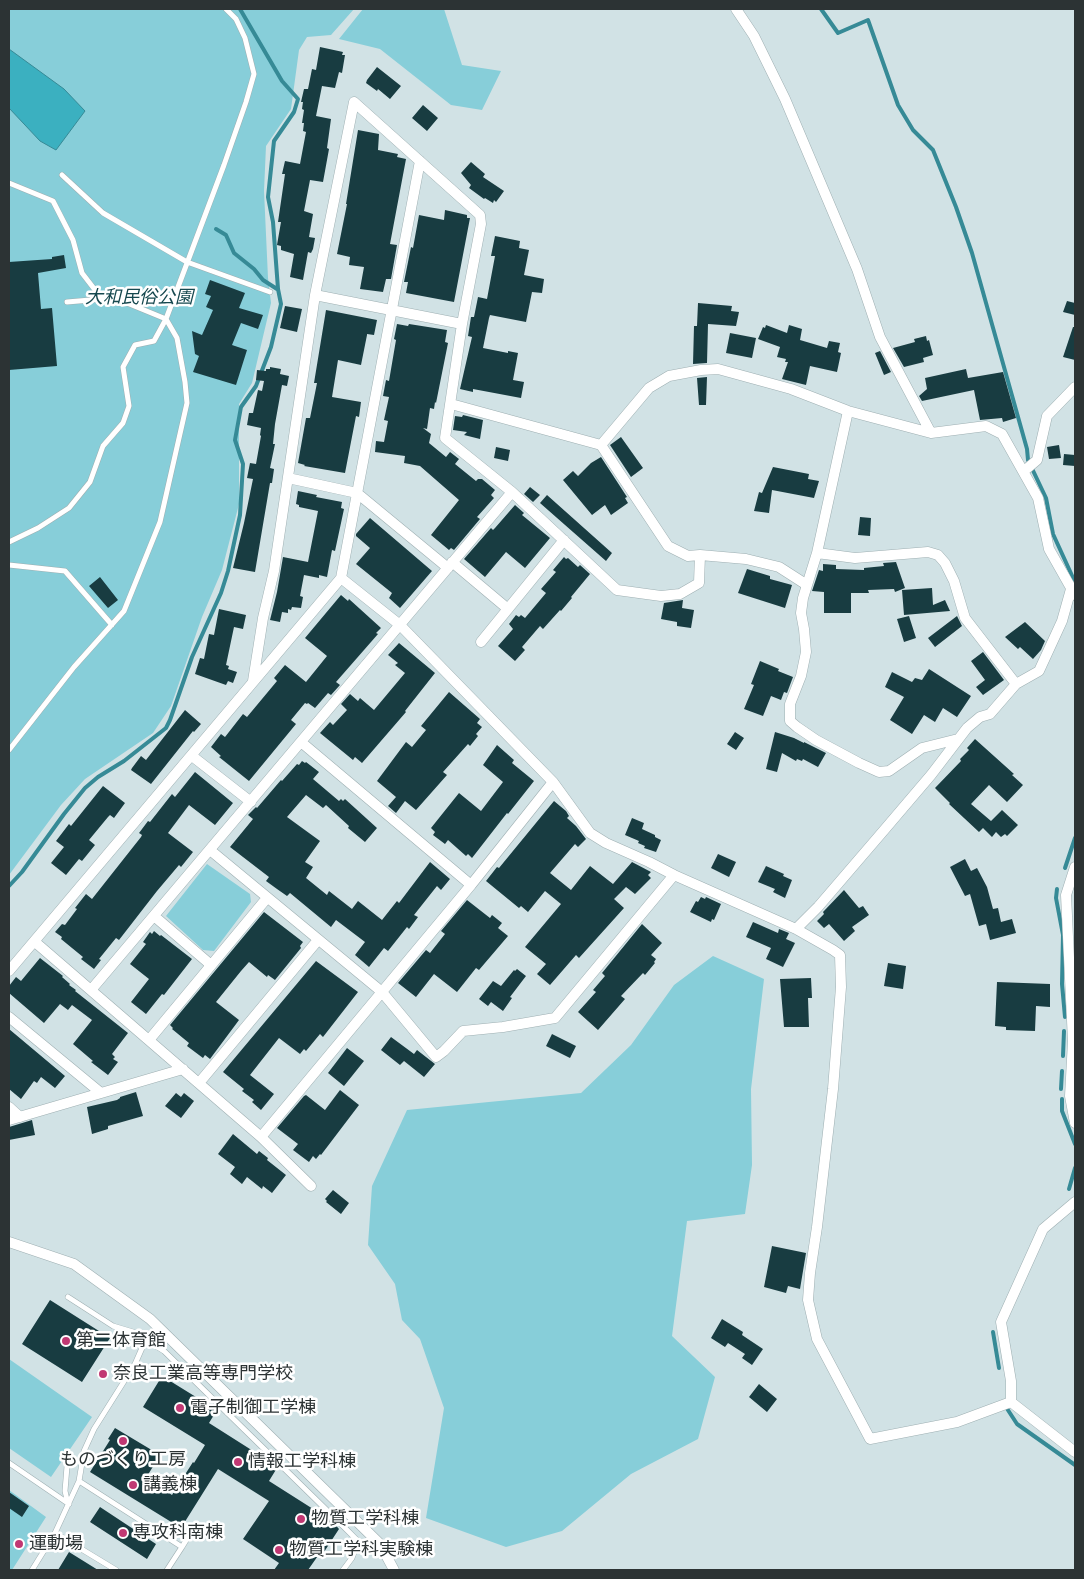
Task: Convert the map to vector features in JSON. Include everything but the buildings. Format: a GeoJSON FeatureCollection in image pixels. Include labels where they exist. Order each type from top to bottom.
{"type":"FeatureCollection","features":[{"type":"Feature","properties":{"kind":"street"},"geometry":{"type":"LineString","coordinates":[[736,9],[754,36],[785,99],[857,269],[880,337],[931,433]]}},
{"type":"Feature","properties":{"kind":"street"},"geometry":{"type":"LineString","coordinates":[[253,681],[263,618],[274,571],[315,295],[354,102],[480,215],[481,224],[462,324],[445,438],[512,492],[617,590],[661,596],[680,594],[699,583],[700,555]]}},
{"type":"Feature","properties":{"kind":"street"},"geometry":{"type":"LineString","coordinates":[[9,971],[342,578],[420,161]]}},
{"type":"Feature","properties":{"kind":"street"},"geometry":{"type":"LineString","coordinates":[[315,295],[462,324]]}},
{"type":"Feature","properties":{"kind":"street"},"geometry":{"type":"LineString","coordinates":[[601,444],[649,388],[669,376],[701,370],[718,370],[791,389],[848,411],[931,433],[986,426],[1002,434],[1028,468],[1038,498],[1049,550],[1074,590],[1039,670],[1016,684],[990,714],[980,717],[967,728],[885,829],[818,907],[796,929]]}},
{"type":"Feature","properties":{"kind":"street"},"geometry":{"type":"LineString","coordinates":[[1028,468],[1036,460],[1046,416],[1075,387]]}},
{"type":"Feature","properties":{"kind":"street"},"geometry":{"type":"LineString","coordinates":[[451,404],[601,444],[668,546],[688,556],[700,555],[746,559],[779,567],[807,585]]}},
{"type":"Feature","properties":{"kind":"street"},"geometry":{"type":"LineString","coordinates":[[848,411],[817,553],[803,598],[801,613],[806,652],[801,676],[790,704],[790,721],[797,728],[816,740],[879,772],[889,771],[922,748],[958,739]]}},
{"type":"Feature","properties":{"kind":"street"},"geometry":{"type":"LineString","coordinates":[[288,478],[357,493],[508,609]]}},
{"type":"Feature","properties":{"kind":"street"},"geometry":{"type":"LineString","coordinates":[[91,990],[512,492]]}},
{"type":"Feature","properties":{"kind":"street"},"geometry":{"type":"LineString","coordinates":[[481,642],[564,540]]}},
{"type":"Feature","properties":{"kind":"street"},"geometry":{"type":"LineString","coordinates":[[817,553],[855,558],[928,552],[938,555],[945,562],[954,581],[965,618],[1016,684]]}},
{"type":"Feature","properties":{"kind":"street"},"geometry":{"type":"LineString","coordinates":[[342,578],[400,625],[553,782],[590,833],[606,843],[674,875],[796,929],[840,956],[841,987],[833,1089],[808,1300],[817,1339],[870,1439],[957,1422],[1012,1402]]}},
{"type":"Feature","properties":{"kind":"street"},"geometry":{"type":"LineString","coordinates":[[301,742],[471,885]]}},
{"type":"Feature","properties":{"kind":"street"},"geometry":{"type":"LineString","coordinates":[[192,756],[251,802]]}},
{"type":"Feature","properties":{"kind":"street"},"geometry":{"type":"LineString","coordinates":[[261,1137],[471,885],[553,782]]}},
{"type":"Feature","properties":{"kind":"street"},"geometry":{"type":"LineString","coordinates":[[210,850],[382,992],[436,1057],[463,1031],[503,1027],[555,1018],[674,875]]}},
{"type":"Feature","properties":{"kind":"street"},"geometry":{"type":"LineString","coordinates":[[1075,867],[1066,895],[1073,1041],[1070,1096],[1075,1124]]}},
{"type":"Feature","properties":{"kind":"street"},"geometry":{"type":"LineString","coordinates":[[148,1040],[268,898]]}},
{"type":"Feature","properties":{"kind":"street"},"geometry":{"type":"LineString","coordinates":[[154,916],[211,965]]}},
{"type":"Feature","properties":{"kind":"street"},"geometry":{"type":"LineString","coordinates":[[199,1083],[318,940]]}},
{"type":"Feature","properties":{"kind":"street"},"geometry":{"type":"LineString","coordinates":[[35,942],[261,1137],[311,1186]]}},
{"type":"Feature","properties":{"kind":"street"},"geometry":{"type":"LineString","coordinates":[[9,1017],[101,1093]]}},
{"type":"Feature","properties":{"kind":"street"},"geometry":{"type":"LineString","coordinates":[[9,1120],[183,1069]]}},
{"type":"Feature","properties":{"kind":"street"},"geometry":{"type":"LineString","coordinates":[[9,1107],[20,1117]]}},
{"type":"Feature","properties":{"kind":"street"},"geometry":{"type":"LineString","coordinates":[[1075,1202],[1043,1229],[1001,1322],[1011,1381],[1012,1402],[1075,1452]]}},
{"type":"Feature","properties":{"kind":"street"},"geometry":{"type":"LineString","coordinates":[[9,1242],[74,1264],[150,1319],[380,1544],[394,1570]]}},
{"type":"Feature","properties":{"kind":"lane"},"geometry":{"type":"LineString","coordinates":[[9,542],[38,528],[69,508],[90,482],[104,446],[124,423],[129,406],[123,367],[135,345],[154,341],[166,319],[224,165],[254,74],[245,38],[236,19],[226,9]]}},
{"type":"Feature","properties":{"kind":"lane"},"geometry":{"type":"LineString","coordinates":[[62,175],[103,213],[187,262],[270,292]]}},
{"type":"Feature","properties":{"kind":"lane"},"geometry":{"type":"LineString","coordinates":[[9,183],[53,201],[73,240],[82,273],[102,299]]}},
{"type":"Feature","properties":{"kind":"lane"},"geometry":{"type":"LineString","coordinates":[[9,750],[74,667],[124,611],[160,522],[187,403],[177,338],[166,319],[127,303],[102,299],[67,302]]}},
{"type":"Feature","properties":{"kind":"lane"},"geometry":{"type":"LineString","coordinates":[[9,565],[65,571],[112,625]]}},
{"type":"Feature","properties":{"kind":"lane"},"geometry":{"type":"LineString","coordinates":[[68,1298],[113,1326],[133,1332],[164,1351],[358,1541],[352,1558],[344,1570]]}},
{"type":"Feature","properties":{"kind":"lane"},"geometry":{"type":"LineString","coordinates":[[32,1570],[55,1534],[69,1504],[79,1481],[84,1451],[94,1429],[135,1364],[146,1339]]}},
{"type":"Feature","properties":{"kind":"lane"},"geometry":{"type":"LineString","coordinates":[[68,1454],[65,1490],[69,1504]]}},
{"type":"Feature","properties":{"kind":"lane"},"geometry":{"type":"LineString","coordinates":[[9,1463],[69,1504]]}},
{"type":"Feature","properties":{"kind":"lane"},"geometry":{"type":"LineString","coordinates":[[79,1481],[182,1547]]}},
{"type":"Feature","properties":{"kind":"lane"},"geometry":{"type":"LineString","coordinates":[[55,1534],[116,1570]]}},
{"type":"Feature","properties":{"kind":"lane"},"geometry":{"type":"LineString","coordinates":[[167,1570],[190,1534]]}},
{"type":"Feature","properties":{"kind":"green space","name":"大和民俗公園"},"geometry":{"type":"Polygon","coordinates":[[[9,9],[354,9],[331,35],[307,37],[299,50],[291,109],[266,146],[264,191],[271,303],[252,383],[239,404],[239,504],[222,570],[202,617],[171,706],[153,733],[85,779],[61,805],[9,875],[9,9]]]}},
{"type":"Feature","properties":{"kind":"green space"},"geometry":{"type":"Polygon","coordinates":[[[363,9],[444,9],[462,65],[501,71],[482,110],[451,105],[380,49],[339,39],[363,9]]]}},
{"type":"Feature","properties":{"kind":"green space"},"geometry":{"type":"Polygon","coordinates":[[[207,864],[250,894],[251,902],[214,951],[203,950],[166,916],[207,864]]]}},
{"type":"Feature","properties":{"kind":"green space"},"geometry":{"type":"Polygon","coordinates":[[[713,956],[764,979],[751,1089],[752,1165],[745,1214],[687,1221],[672,1336],[715,1377],[698,1439],[631,1474],[562,1531],[506,1547],[426,1518],[444,1408],[420,1339],[402,1320],[395,1284],[368,1245],[372,1186],[407,1110],[581,1093],[631,1045],[674,985],[713,956]]]}},
{"type":"Feature","properties":{"kind":"green space"},"geometry":{"type":"Polygon","coordinates":[[[9,1359],[92,1417],[51,1477],[9,1448],[9,1359]]]}},
{"type":"Feature","properties":{"kind":"green space","name":"運動場"},"geometry":{"type":"Polygon","coordinates":[[[9,1490],[46,1517],[12,1570],[9,1570],[9,1490]]]}},
{"type":"Feature","properties":{"kind":"shaded area"},"geometry":{"type":"Polygon","coordinates":[[[9,49],[64,89],[85,111],[56,150],[40,141],[9,108],[9,49]]]}},
{"type":"Feature","properties":{"kind":"waterway"},"geometry":{"type":"LineString","coordinates":[[9,886],[22,872],[85,788],[98,777],[124,761],[166,728],[192,657],[221,593],[228,571],[240,515],[243,464],[235,440],[241,407],[256,386],[271,347],[281,304],[278,289],[273,222],[268,197],[274,141],[294,112],[298,99],[282,81],[240,9]]}},
{"type":"Feature","properties":{"kind":"waterway"},"geometry":{"type":"LineString","coordinates":[[821,9],[838,33],[868,20],[898,105],[913,130],[933,150],[972,253],[1027,449],[1028,460],[1046,498],[1053,534],[1074,580]]}},
{"type":"Feature","properties":{"kind":"waterway"},"geometry":{"type":"LineString","coordinates":[[216,229],[226,235],[234,253],[254,269],[263,280],[277,289]]}},
{"type":"Feature","properties":{"kind":"waterway"},"geometry":{"type":"LineString","coordinates":[[1065,868],[1075,838]]}},
{"type":"Feature","properties":{"kind":"waterway"},"geometry":{"type":"LineString","coordinates":[[1057,889],[1056,898],[1063,935],[1062,984],[1065,1017]]}},
{"type":"Feature","properties":{"kind":"waterway"},"geometry":{"type":"LineString","coordinates":[[1063,1056],[1064,1031]]}},
{"type":"Feature","properties":{"kind":"waterway"},"geometry":{"type":"LineString","coordinates":[[1061,1089],[1062,1071]]}},
{"type":"Feature","properties":{"kind":"waterway"},"geometry":{"type":"LineString","coordinates":[[1062,1099],[1062,1111],[1075,1144]]}},
{"type":"Feature","properties":{"kind":"waterway"},"geometry":{"type":"LineString","coordinates":[[1069,1189],[1075,1168]]}},
{"type":"Feature","properties":{"kind":"waterway"},"geometry":{"type":"LineString","coordinates":[[993,1332],[999,1368]]}},
{"type":"Feature","properties":{"kind":"waterway"},"geometry":{"type":"LineString","coordinates":[[1006,1407],[1017,1424],[1075,1465]]}},
{"type":"Feature","properties":{"kind":"place","name":"第二体育館"},"geometry":{"type":"Point","coordinates":[66,1341]}},
{"type":"Feature","properties":{"kind":"place","name":"奈良工業高等専門学校"},"geometry":{"type":"Point","coordinates":[103,1374]}},
{"type":"Feature","properties":{"kind":"place","name":"電子制御工学棟"},"geometry":{"type":"Point","coordinates":[180,1408]}},
{"type":"Feature","properties":{"kind":"place","name":"ものづくり工房"},"geometry":{"type":"Point","coordinates":[123,1441]}},
{"type":"Feature","properties":{"kind":"place","name":"情報工学科棟"},"geometry":{"type":"Point","coordinates":[238,1462]}},
{"type":"Feature","properties":{"kind":"place","name":"講義棟"},"geometry":{"type":"Point","coordinates":[133,1485]}},
{"type":"Feature","properties":{"kind":"place","name":"物質工学科棟"},"geometry":{"type":"Point","coordinates":[301,1519]}},
{"type":"Feature","properties":{"kind":"place","name":"専攻科南棟"},"geometry":{"type":"Point","coordinates":[123,1533]}},
{"type":"Feature","properties":{"kind":"place","name":"運動場"},"geometry":{"type":"Point","coordinates":[19,1544]}},
{"type":"Feature","properties":{"kind":"place","name":"物質工学科実験棟"},"geometry":{"type":"Point","coordinates":[279,1550]}}]}
